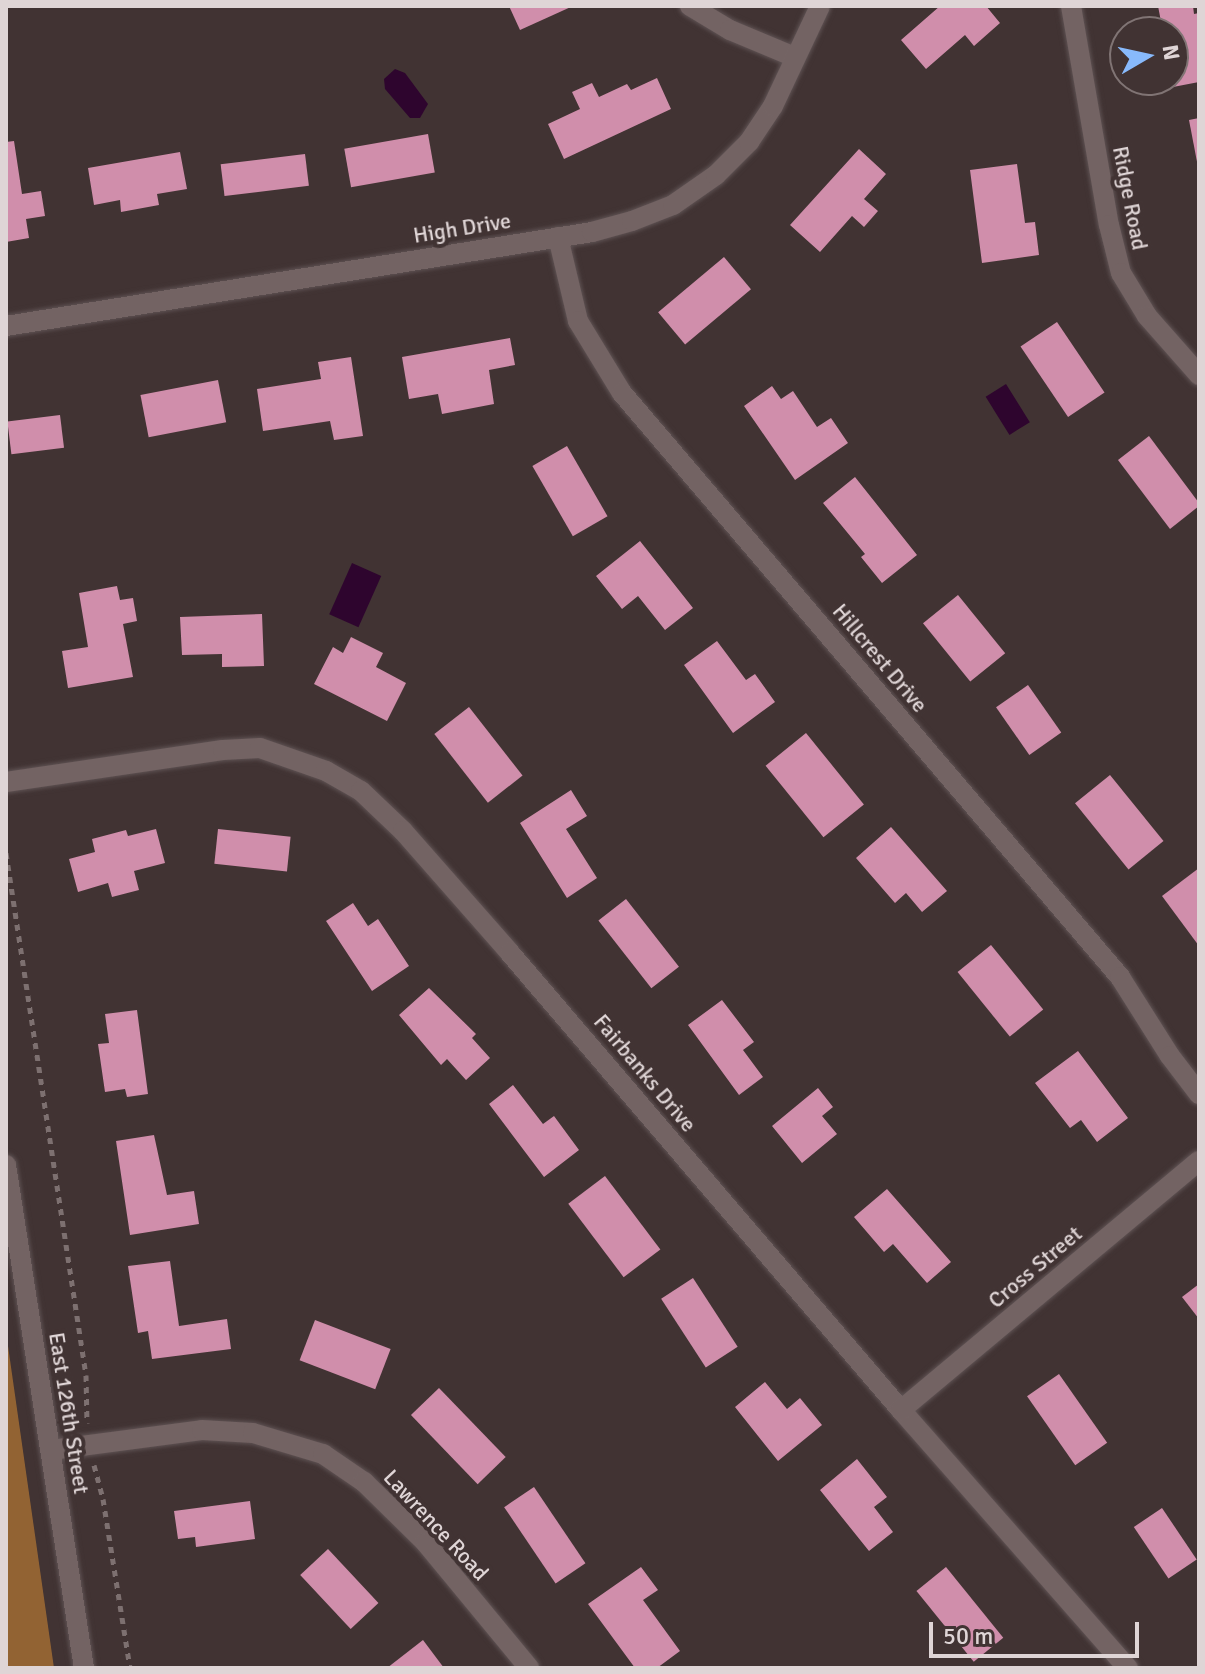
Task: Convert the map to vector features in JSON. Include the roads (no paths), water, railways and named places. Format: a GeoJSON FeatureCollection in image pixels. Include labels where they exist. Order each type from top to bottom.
{"type":"FeatureCollection","features":[{"type":"Feature","properties":{"kind":"street"},"geometry":{"type":"LineString","coordinates":[[690,6],[730,30],[795,57]]}},
{"type":"Feature","properties":{"kind":"street","name":"High Drive"},"geometry":{"type":"LineString","coordinates":[[6,326],[592,232],[646,216],[673,205],[716,175],[749,142],[773,106],[820,6]]}},
{"type":"Feature","properties":{"kind":"street","name":"Ridge Road"},"geometry":{"type":"LineString","coordinates":[[1071,6],[1109,225],[1121,273],[1147,316],[1199,375]]}},
{"type":"Feature","properties":{"kind":"street","name":"Hillcrest Drive"},"geometry":{"type":"LineString","coordinates":[[558,237],[578,321],[622,393],[1120,977],[1170,1056],[1199,1094]]}},
{"type":"Feature","properties":{"kind":"street","name":"Fairbanks Drive"},"geometry":{"type":"LineString","coordinates":[[6,782],[194,754],[260,748],[326,771],[361,791],[403,831],[510,953],[901,1410],[1128,1668]]}},
{"type":"Feature","properties":{"kind":"street","name":"Cross Street"},"geometry":{"type":"LineString","coordinates":[[901,1410],[1199,1161]]}},
{"type":"Feature","properties":{"kind":"street","name":"East 126th Street"},"geometry":{"type":"LineString","coordinates":[[6,1165],[84,1668]]}},
{"type":"Feature","properties":{"kind":"street","name":"Lawrence Road"},"geometry":{"type":"LineString","coordinates":[[51,1450],[202,1430],[253,1433],[323,1454],[364,1482],[426,1543],[529,1668]]}}]}
